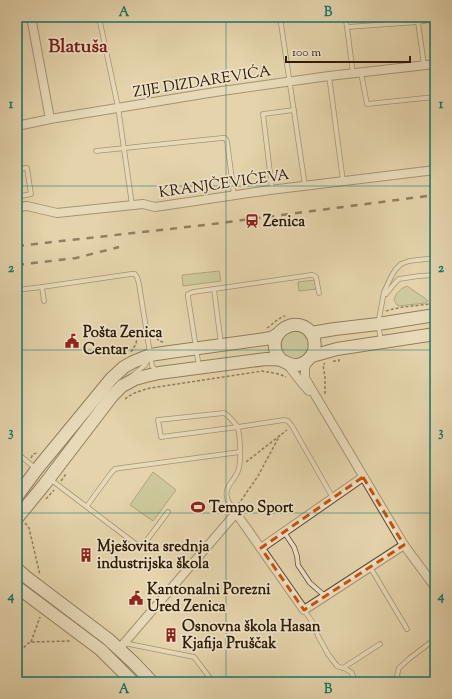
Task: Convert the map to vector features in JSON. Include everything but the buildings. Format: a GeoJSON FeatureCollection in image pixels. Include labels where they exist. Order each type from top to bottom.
{"type":"FeatureCollection","features":[{"type":"Feature","properties":{"kind":"street"},"geometry":{"type":"LineString","coordinates":[[31,17],[50,119]]}},
{"type":"Feature","properties":{"kind":"street","name":"ZIJE DIZDAREVIĆA"},"geometry":{"type":"LineString","coordinates":[[118,107],[329,76],[435,64]]}},
{"type":"Feature","properties":{"kind":"street"},"geometry":{"type":"LineString","coordinates":[[17,126],[118,107]]}},
{"type":"Feature","properties":{"kind":"street","name":"KRANJČEVIĆEVA"},"geometry":{"type":"LineString","coordinates":[[17,207],[27,206],[57,213],[143,204],[155,207],[272,190],[435,170]]}},
{"type":"Feature","properties":{"kind":"street"},"geometry":{"type":"LineString","coordinates":[[311,334],[379,319],[435,315]]}},
{"type":"Feature","properties":{"kind":"street"},"geometry":{"type":"LineString","coordinates":[[319,402],[278,356],[274,345],[275,339],[281,330],[286,327],[292,325],[302,326],[307,329],[313,337],[315,345],[305,368],[305,378],[404,545],[435,587]]}},
{"type":"Feature","properties":{"kind":"street"},"geometry":{"type":"LineString","coordinates":[[17,496],[37,469],[111,379],[124,367],[150,356],[271,338],[278,334]]}},
{"type":"Feature","properties":{"kind":"street"},"geometry":{"type":"LineString","coordinates":[[17,518],[50,478],[112,396],[122,386],[135,379],[159,373],[266,359],[274,359],[292,365],[298,365],[304,363],[310,358],[337,349],[435,334]]}},
{"type":"Feature","properties":{"kind":"street"},"geometry":{"type":"LineString","coordinates":[[261,548],[363,477]]}},
{"type":"Feature","properties":{"kind":"street"},"geometry":{"type":"LineString","coordinates":[[121,646],[235,512],[304,610],[404,545]]}},
{"type":"Feature","properties":{"kind":"street"},"geometry":{"type":"LineString","coordinates":[[17,569],[108,639],[121,646],[134,663],[152,682]]}},
{"type":"Feature","properties":{"kind":"street"},"geometry":{"type":"LineString","coordinates":[[17,587],[101,650],[133,682]]}},
{"type":"Feature","properties":{"kind":"lane"},"geometry":{"type":"LineString","coordinates":[[100,17],[118,107],[132,205]]}},
{"type":"Feature","properties":{"kind":"lane"},"geometry":{"type":"LineString","coordinates":[[281,18],[293,17]]}},
{"type":"Feature","properties":{"kind":"lane"},"geometry":{"type":"LineString","coordinates":[[345,17],[357,73],[368,104],[435,97]]}},
{"type":"Feature","properties":{"kind":"lane","name":"ZIJE DIZDAREVIĆA"},"geometry":{"type":"LineString","coordinates":[[281,18],[290,82]]}},
{"type":"Feature","properties":{"kind":"lane"},"geometry":{"type":"LineString","coordinates":[[347,27],[418,22],[435,19]]}},
{"type":"Feature","properties":{"kind":"lane"},"geometry":{"type":"LineString","coordinates":[[418,22],[424,65]]}},
{"type":"Feature","properties":{"kind":"lane"},"geometry":{"type":"LineString","coordinates":[[329,76],[343,181]]}},
{"type":"Feature","properties":{"kind":"lane"},"geometry":{"type":"LineString","coordinates":[[290,82],[305,186]]}},
{"type":"Feature","properties":{"kind":"lane"},"geometry":{"type":"LineString","coordinates":[[272,190],[263,114],[294,110]]}},
{"type":"Feature","properties":{"kind":"lane"},"geometry":{"type":"LineString","coordinates":[[96,151],[224,138],[227,141],[234,196]]}},
{"type":"Feature","properties":{"kind":"lane"},"geometry":{"type":"LineString","coordinates":[[17,169],[27,168],[31,194],[17,197]]}},
{"type":"Feature","properties":{"kind":"lane"},"geometry":{"type":"LineString","coordinates":[[382,342],[379,319],[382,300],[392,275],[401,264],[435,258]]}},
{"type":"Feature","properties":{"kind":"lane"},"geometry":{"type":"LineString","coordinates":[[17,290],[135,274],[139,284],[152,366],[159,373]]}},
{"type":"Feature","properties":{"kind":"lane"},"geometry":{"type":"LineString","coordinates":[[199,368],[188,294],[311,275],[316,277],[319,293]]}},
{"type":"Feature","properties":{"kind":"lane"},"geometry":{"type":"LineString","coordinates":[[382,300],[390,288],[399,280],[419,276],[435,275]]}},
{"type":"Feature","properties":{"kind":"lane"},"geometry":{"type":"LineString","coordinates":[[42,287],[44,301]]}},
{"type":"Feature","properties":{"kind":"lane"},"geometry":{"type":"LineString","coordinates":[[214,289],[221,345]]}},
{"type":"Feature","properties":{"kind":"lane"},"geometry":{"type":"LineString","coordinates":[[122,386],[145,365],[150,356]]}},
{"type":"Feature","properties":{"kind":"lane"},"geometry":{"type":"LineString","coordinates":[[235,512],[229,504],[226,496],[226,490],[235,478],[239,467],[240,436],[238,427],[228,415],[224,413],[158,420],[161,437],[238,427],[284,420],[288,421],[333,498]]}},
{"type":"Feature","properties":{"kind":"lane"},"geometry":{"type":"LineString","coordinates":[[86,506],[115,469],[240,452]]}},
{"type":"Feature","properties":{"kind":"lane"},"geometry":{"type":"LineString","coordinates":[[17,453],[37,469]]}},
{"type":"Feature","properties":{"kind":"lane"},"geometry":{"type":"LineString","coordinates":[[50,478],[141,548],[168,512]]}},
{"type":"Feature","properties":{"kind":"lane"},"geometry":{"type":"LineString","coordinates":[[284,532],[294,547],[298,565],[310,583],[325,596]]}},
{"type":"Feature","properties":{"kind":"lane"},"geometry":{"type":"LineString","coordinates":[[370,567],[407,629]]}},
{"type":"Feature","properties":{"kind":"lane"},"geometry":{"type":"LineString","coordinates":[[304,610],[315,626],[318,636],[328,654],[337,666],[352,673],[355,682]]}},
{"type":"Feature","properties":{"kind":"lane"},"geometry":{"type":"LineString","coordinates":[[400,682],[397,675],[399,668],[435,639]]}},
{"type":"Feature","properties":{"kind":"lane"},"geometry":{"type":"LineString","coordinates":[[343,668],[380,644]]}},
{"type":"Feature","properties":{"kind":"lane"},"geometry":{"type":"LineString","coordinates":[[121,646],[194,657],[213,682]]}},
{"type":"Feature","properties":{"kind":"path"},"geometry":{"type":"LineString","coordinates":[[379,319],[396,308],[435,303]]}},
{"type":"Feature","properties":{"kind":"path"},"geometry":{"type":"LineString","coordinates":[[266,328],[282,317],[288,315]]}},
{"type":"Feature","properties":{"kind":"path"},"geometry":{"type":"LineString","coordinates":[[156,336],[160,342],[166,343]]}},
{"type":"Feature","properties":{"kind":"path"},"geometry":{"type":"LineString","coordinates":[[239,467],[292,426]]}},
{"type":"Feature","properties":{"kind":"path"},"geometry":{"type":"LineString","coordinates":[[235,512],[258,476],[280,435]]}},
{"type":"Feature","properties":{"kind":"path"},"geometry":{"type":"LineString","coordinates":[[17,518],[29,528],[37,564]]}},
{"type":"Feature","properties":{"kind":"path"},"geometry":{"type":"LineString","coordinates":[[31,642],[40,616]]}},
{"type":"Feature","properties":{"kind":"path"},"geometry":{"type":"LineString","coordinates":[[17,655],[27,644],[31,642],[74,641]]}},
{"type":"Feature","properties":{"kind":"highlighted area"},"geometry":{"type":"Polygon","coordinates":[[[363,477],[404,545],[304,610],[261,548],[363,477]]]}},
{"type":"Feature","properties":{"kind":"green space"},"geometry":{"type":"Polygon","coordinates":[[[219,271],[221,281],[183,286],[182,275],[219,271]]]}},
{"type":"Feature","properties":{"kind":"green space"},"geometry":{"type":"Polygon","coordinates":[[[315,280],[316,289],[299,291],[298,282],[315,280]]]}},
{"type":"Feature","properties":{"kind":"green space"},"geometry":{"type":"Polygon","coordinates":[[[407,286],[428,301],[425,303],[397,305],[394,300],[397,293],[407,286]]]}},
{"type":"Feature","properties":{"kind":"green space"},"geometry":{"type":"Polygon","coordinates":[[[295,331],[305,335],[309,345],[305,355],[295,359],[285,355],[281,345],[285,335],[295,331]]]}},
{"type":"Feature","properties":{"kind":"green space","name":"Tempo Sport"},"geometry":{"type":"Polygon","coordinates":[[[153,472],[176,490],[153,521],[130,505],[153,472]]]}},
{"type":"Feature","properties":{"kind":"railway"},"geometry":{"type":"LineString","coordinates":[[17,246],[205,225],[435,195]]}},
{"type":"Feature","properties":{"kind":"railway"},"geometry":{"type":"LineString","coordinates":[[17,265],[76,258],[119,247]]}},
{"type":"Feature","properties":{"kind":"place","name":"Zenica"},"geometry":{"type":"Point","coordinates":[252,221]}},
{"type":"Feature","properties":{"kind":"place","name":"Pošta Zenica Centar"},"geometry":{"type":"Point","coordinates":[72,341]}},
{"type":"Feature","properties":{"kind":"place","name":"Tempo Sport"},"geometry":{"type":"Point","coordinates":[198,507]}},
{"type":"Feature","properties":{"kind":"place","name":"Mješovita srednja industrijska škola"},"geometry":{"type":"Point","coordinates":[86,555]}},
{"type":"Feature","properties":{"kind":"place","name":"Kantonalni Porezni Ured Zenica"},"geometry":{"type":"Point","coordinates":[136,598]}},
{"type":"Feature","properties":{"kind":"place","name":"Osnovna škola Hasan Kjafija Pruščak"},"geometry":{"type":"Point","coordinates":[171,635]}},
{"type":"Feature","properties":{"kind":"district","name":"Blatuša"},"geometry":{"type":"Point","coordinates":[78,45]}}]}
